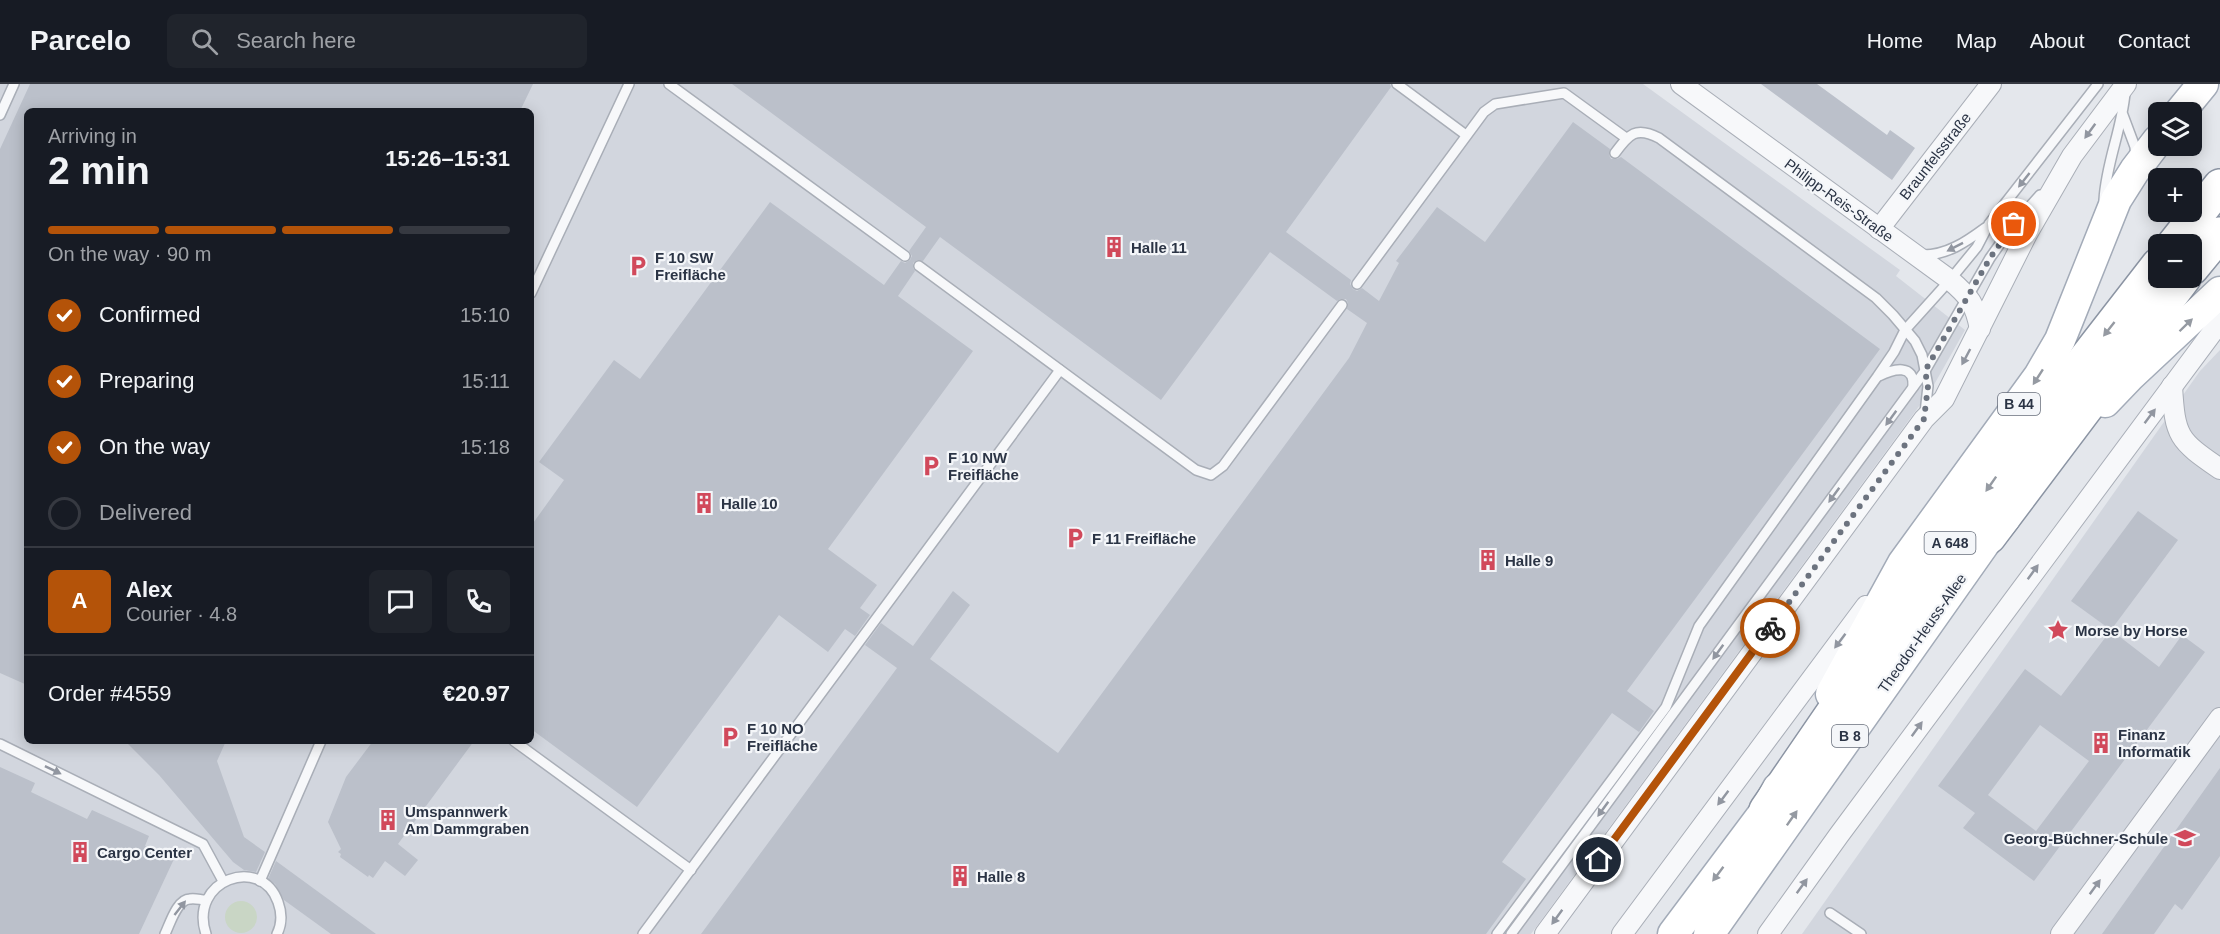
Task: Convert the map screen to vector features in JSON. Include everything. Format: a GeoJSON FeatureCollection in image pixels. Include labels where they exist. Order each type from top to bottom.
{"type":"FeatureCollection","features":[{"type":"Feature","properties":{"kind":"highway"},"geometry":{"type":"LineString","coordinates":[[2182,234],[2220,186]]}},
{"type":"Feature","properties":{"kind":"highway"},"geometry":{"type":"LineString","coordinates":[[2202,256],[2220,234]]}},
{"type":"Feature","properties":{"kind":"highway","name":"Theodor-Heuss-Allee"},"geometry":{"type":"LineString","coordinates":[[1766,810],[2023,439],[2148,278]]}},
{"type":"Feature","properties":{"kind":"highway","name":"Theodor-Heuss-Allee"},"geometry":{"type":"LineString","coordinates":[[1989,537],[2176,288]]}},
{"type":"Feature","properties":{"kind":"main road"},"geometry":{"type":"LineString","coordinates":[[2188,102],[2203,84]]}},
{"type":"Feature","properties":{"kind":"main road","name":"Theodor-Heuss-Allee"},"geometry":{"type":"LineString","coordinates":[[1673,934],[1766,810],[1903,563],[2039,376],[2060,340],[2103,227],[2116,200],[2148,153]]}},
{"type":"Feature","properties":{"kind":"main road"},"geometry":{"type":"LineString","coordinates":[[1989,537],[2129,377],[2220,292]]}},
{"type":"Feature","properties":{"kind":"main road","name":"Theodor-Heuss-Allee"},"geometry":{"type":"LineString","coordinates":[[1709,934],[1989,537]]}},
{"type":"Feature","properties":{"kind":"street","name":"Philipp-Reis-Straße"},"geometry":{"type":"LineString","coordinates":[[1681,84],[1950,280],[1968,296],[1977,312],[1980,329]]}},
{"type":"Feature","properties":{"kind":"street","name":"Braunfelsstraße"},"geometry":{"type":"LineString","coordinates":[[1879,230],[1991,84]]}},
{"type":"Feature","properties":{"kind":"street"},"geometry":{"type":"LineString","coordinates":[[1545,934],[1924,419],[1944,399],[2027,234],[2072,156],[2126,84]]}},
{"type":"Feature","properties":{"kind":"street"},"geometry":{"type":"LineString","coordinates":[[1768,934],[1846,825],[2220,322]]}},
{"type":"Feature","properties":{"kind":"street"},"geometry":{"type":"LineString","coordinates":[[2172,386],[2174,414],[2180,435],[2194,450],[2220,469]]}},
{"type":"Feature","properties":{"kind":"street","name":"Theodor-Heuss-Allee"},"geometry":{"type":"LineString","coordinates":[[1622,934],[1855,621],[1903,563]]}},
{"type":"Feature","properties":{"kind":"street"},"geometry":{"type":"LineString","coordinates":[[2061,934],[2220,718]]}},
{"type":"Feature","properties":{"kind":"lane"},"geometry":{"type":"LineString","coordinates":[[0,115],[14,84]]}},
{"type":"Feature","properties":{"kind":"lane"},"geometry":{"type":"LineString","coordinates":[[534,287],[629,84]]}},
{"type":"Feature","properties":{"kind":"lane"},"geometry":{"type":"LineString","coordinates":[[669,84],[905,256]]}},
{"type":"Feature","properties":{"kind":"lane"},"geometry":{"type":"LineString","coordinates":[[1397,84],[1466,135]]}},
{"type":"Feature","properties":{"kind":"lane"},"geometry":{"type":"LineString","coordinates":[[1497,934],[1666,707],[1699,626],[1877,377],[1894,352],[1905,330],[1977,247],[1989,224],[2098,84]]}},
{"type":"Feature","properties":{"kind":"lane"},"geometry":{"type":"LineString","coordinates":[[2103,227],[2105,185],[2123,115],[2126,84]]}},
{"type":"Feature","properties":{"kind":"lane"},"geometry":{"type":"LineString","coordinates":[[1357,284],[1484,111],[1495,104],[1564,93],[1626,138]]}},
{"type":"Feature","properties":{"kind":"lane"},"geometry":{"type":"LineString","coordinates":[[2123,115],[2135,147],[2135,170]]}},
{"type":"Feature","properties":{"kind":"lane"},"geometry":{"type":"LineString","coordinates":[[1615,153],[1626,138],[1636,132],[1648,132],[1659,138],[1876,298],[1915,341],[1922,355],[1928,386],[1924,419]]}},
{"type":"Feature","properties":{"kind":"lane"},"geometry":{"type":"LineString","coordinates":[[1511,934],[1925,371],[1990,258],[2014,224],[2072,156]]}},
{"type":"Feature","properties":{"kind":"lane"},"geometry":{"type":"LineString","coordinates":[[1916,256],[1937,255],[1950,250],[1969,240],[1989,224]]}},
{"type":"Feature","properties":{"kind":"lane"},"geometry":{"type":"LineString","coordinates":[[919,266],[1196,470],[1211,475],[1223,466],[1342,305]]}},
{"type":"Feature","properties":{"kind":"lane"},"geometry":{"type":"LineString","coordinates":[[1877,377],[1892,369],[1903,370],[1910,373],[1914,379],[1913,387]]}},
{"type":"Feature","properties":{"kind":"lane"},"geometry":{"type":"LineString","coordinates":[[643,934],[1060,370]]}},
{"type":"Feature","properties":{"kind":"lane"},"geometry":{"type":"LineString","coordinates":[[0,744],[203,844],[223,881]]}},
{"type":"Feature","properties":{"kind":"lane"},"geometry":{"type":"LineString","coordinates":[[260,880],[320,744]]}},
{"type":"Feature","properties":{"kind":"lane"},"geometry":{"type":"LineString","coordinates":[[518,744],[691,870]]}},
{"type":"Feature","properties":{"kind":"lane"},"geometry":{"type":"LineString","coordinates":[[206,934],[203,923],[205,900],[223,881],[235,877],[260,880],[269,887],[277,897],[282,920],[280,933]]}},
{"type":"Feature","properties":{"kind":"lane"},"geometry":{"type":"LineString","coordinates":[[165,934],[183,901],[190,898],[205,900]]}},
{"type":"Feature","properties":{"kind":"lane"},"geometry":{"type":"LineString","coordinates":[[1830,913],[1861,934]]}},
{"type":"Feature","properties":{"kind":"shaded area"},"geometry":{"type":"Polygon","coordinates":[[[0,84],[1643,84],[1900,270],[1896,276],[1965,330],[1931,390],[1531,934],[0,934],[0,84]]]}},
{"type":"Feature","properties":{"kind":"shaded area"},"geometry":{"type":"Polygon","coordinates":[[[2220,350],[2220,934],[1802,934],[2200,371],[2220,350]]]}},
{"type":"Feature","properties":{"kind":"green space"},"geometry":{"type":"Polygon","coordinates":[[[241,901],[252,906],[257,917],[252,928],[241,933],[230,928],[225,917],[230,906],[241,901]]]}},
{"type":"Feature","properties":{"kind":"building"},"geometry":{"type":"Polygon","coordinates":[[[30,84],[533,84],[521,108],[24,108],[24,684],[0,673],[0,149],[30,84]]]}},
{"type":"Feature","properties":{"kind":"building"},"geometry":{"type":"Polygon","coordinates":[[[732,84],[1390,84],[1391,87],[1286,232],[1351,280],[1350,284],[1353,289],[1357,291],[1362,288],[1379,301],[1399,263],[1396,261],[1437,207],[1485,242],[1573,122],[1610,149],[1611,159],[1621,157],[1880,349],[1627,691],[1654,711],[1639,732],[1612,713],[1502,862],[1526,879],[1486,934],[701,934],[897,668],[865,645],[881,623],[913,646],[953,591],[970,605],[930,659],[1058,753],[1349,358],[1367,323],[1347,309],[1346,299],[1337,301],[1270,252],[1161,400],[940,237],[923,261],[917,260],[913,263],[915,271],[898,296],[973,351],[828,549],[877,585],[860,608],[870,615],[855,636],[845,629],[828,652],[779,615],[637,807],[534,731],[534,522],[564,480],[539,462],[614,360],[640,379],[770,202],[884,285],[901,261],[905,263],[910,260],[912,256],[909,251],[926,227],[732,84]]]}},
{"type":"Feature","properties":{"kind":"building"},"geometry":{"type":"Polygon","coordinates":[[[1761,84],[1817,84],[1887,135],[1890,130],[1915,148],[1892,180],[1761,84]]]}},
{"type":"Feature","properties":{"kind":"building"},"geometry":{"type":"Polygon","coordinates":[[[2138,511],[2178,540],[2111,630],[2071,601],[2138,511]]]}},
{"type":"Feature","properties":{"kind":"building"},"geometry":{"type":"Polygon","coordinates":[[[2111,630],[2159,667],[2182,635],[2205,652],[2034,881],[1963,828],[1975,813],[1938,786],[2025,669],[2061,696],[2111,630]],[[2040,725],[1988,795],[2036,831],[2089,761],[2040,725]]]}},
{"type":"Feature","properties":{"kind":"building"},"geometry":{"type":"Polygon","coordinates":[[[128,744],[225,744],[217,761],[244,837],[265,852],[256,872],[244,870],[233,862],[159,775],[128,744]]]}},
{"type":"Feature","properties":{"kind":"building","name":"Umspannwerk Am Dammgraben"},"geometry":{"type":"Polygon","coordinates":[[[371,744],[472,744],[398,844],[418,860],[405,876],[385,861],[373,878],[369,875],[368,877],[340,857],[341,854],[338,852],[341,849],[328,822],[346,777],[371,744]]]}},
{"type":"Feature","properties":{"kind":"building","name":"Cargo Center"},"geometry":{"type":"Polygon","coordinates":[[[0,767],[35,783],[31,792],[87,819],[92,810],[149,836],[145,846],[174,859],[139,934],[0,934],[0,767]]]}},
{"type":"Feature","properties":{"kind":"building"},"geometry":{"type":"Polygon","coordinates":[[[2220,768],[2220,856],[2182,910],[2175,904],[2154,934],[2102,934],[2220,768]]]}},
{"type":"Feature","properties":{"kind":"building"},"geometry":{"type":"Polygon","coordinates":[[[276,861],[376,934],[331,934],[284,900],[275,884],[268,879],[276,861]]]}},
{"type":"Feature","properties":{"kind":"way so far"},"geometry":{"type":"LineString","coordinates":[[1770,628],[1924,419],[1928,386],[1925,371],[1990,258],[2014,224]]}},
{"type":"Feature","properties":{"kind":"place","name":"Halle 11"},"geometry":{"type":"Point","coordinates":[1114,247]}},
{"type":"Feature","properties":{"kind":"place","name":"F 10 SW Freifläche"},"geometry":{"type":"Point","coordinates":[638,266]}},
{"type":"Feature","properties":{"kind":"place","name":"F 10 NW Freifläche"},"geometry":{"type":"Point","coordinates":[931,466]}},
{"type":"Feature","properties":{"kind":"place","name":"Halle 10"},"geometry":{"type":"Point","coordinates":[704,503]}},
{"type":"Feature","properties":{"kind":"place","name":"F 11 Freifläche"},"geometry":{"type":"Point","coordinates":[1075,538]}},
{"type":"Feature","properties":{"kind":"place","name":"Halle 9"},"geometry":{"type":"Point","coordinates":[1488,560]}},
{"type":"Feature","properties":{"kind":"place","name":"Morse by Horse"},"geometry":{"type":"Point","coordinates":[2058,630]}},
{"type":"Feature","properties":{"kind":"place","name":"F 10 NO Freifläche"},"geometry":{"type":"Point","coordinates":[730,737]}},
{"type":"Feature","properties":{"kind":"place","name":"Finanz Informatik"},"geometry":{"type":"Point","coordinates":[2101,743]}},
{"type":"Feature","properties":{"kind":"place","name":"Umspannwerk Am Dammgraben"},"geometry":{"type":"Point","coordinates":[388,820]}},
{"type":"Feature","properties":{"kind":"place","name":"Georg-Büchner-Schule"},"geometry":{"type":"Point","coordinates":[2185,838]}},
{"type":"Feature","properties":{"kind":"place","name":"Cargo Center"},"geometry":{"type":"Point","coordinates":[80,852]}},
{"type":"Feature","properties":{"kind":"place","name":"Halle 8"},"geometry":{"type":"Point","coordinates":[960,876]}},
{"type":"Feature","properties":{"kind":"route"},"geometry":{"type":"LineString","coordinates":[[1599,860],[1770,628]]}}]}
